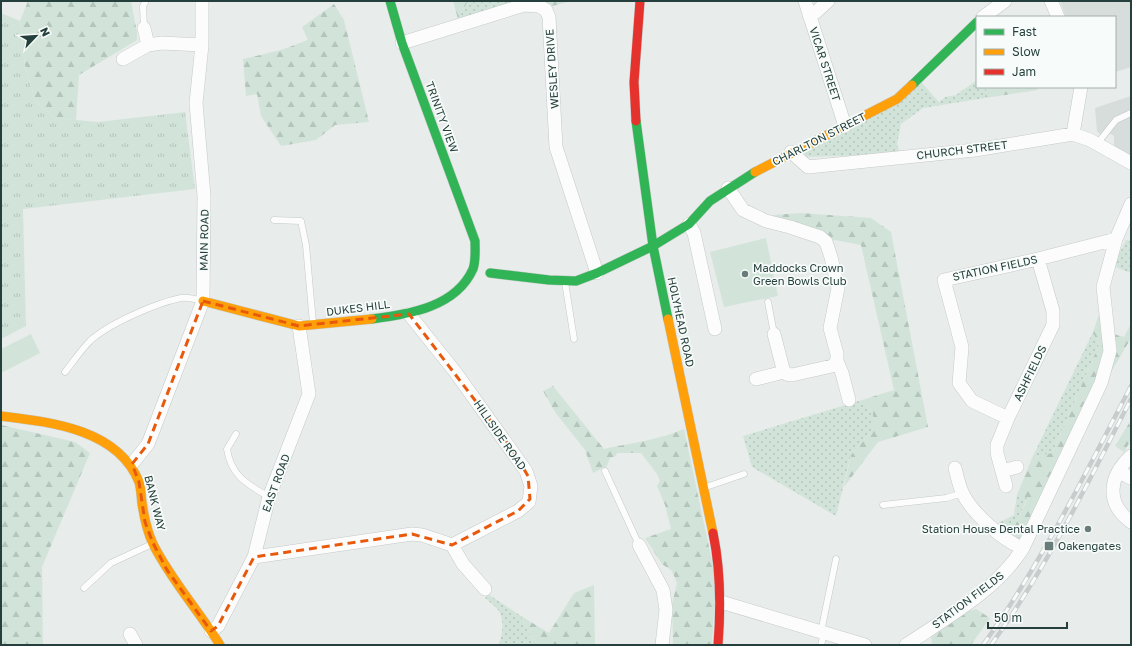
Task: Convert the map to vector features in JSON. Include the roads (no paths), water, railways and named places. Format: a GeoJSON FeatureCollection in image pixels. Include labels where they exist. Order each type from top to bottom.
{"type":"FeatureCollection","features":[{"type":"Feature","properties":{"kind":"street","name":"MAIN ROAD"},"geometry":{"type":"LineString","coordinates":[[132,464],[148,444],[203,301],[204,200],[196,104],[202,45],[202,1]]}},
{"type":"Feature","properties":{"kind":"street","name":"TRINITY VIEW"},"geometry":{"type":"LineString","coordinates":[[390,1],[402,43],[475,241]]}},
{"type":"Feature","properties":{"kind":"street","name":"HOLYHEAD ROAD"},"geometry":{"type":"LineString","coordinates":[[640,1],[634,82],[634,106],[653,246],[720,560],[721,602],[718,645]]}},
{"type":"Feature","properties":{"kind":"street","name":"VICAR STREET"},"geometry":{"type":"LineString","coordinates":[[805,1],[845,126]]}},
{"type":"Feature","properties":{"kind":"street"},"geometry":{"type":"LineString","coordinates":[[809,15],[816,12],[828,1]]}},
{"type":"Feature","properties":{"kind":"street"},"geometry":{"type":"LineString","coordinates":[[984,16],[1005,1]]}},
{"type":"Feature","properties":{"kind":"street"},"geometry":{"type":"LineString","coordinates":[[1051,1],[1058,16]]}},
{"type":"Feature","properties":{"kind":"street","name":"WESLEY DRIVE"},"geometry":{"type":"LineString","coordinates":[[402,43],[524,5],[539,6],[546,10],[549,17],[554,84],[556,147],[598,273]]}},
{"type":"Feature","properties":{"kind":"street","name":"CHARLTON STREET"},"geometry":{"type":"LineString","coordinates":[[653,246],[689,224],[710,200],[749,174],[897,99],[976,23]]}},
{"type":"Feature","properties":{"kind":"street"},"geometry":{"type":"LineString","coordinates":[[144,28],[148,46]]}},
{"type":"Feature","properties":{"kind":"street"},"geometry":{"type":"LineString","coordinates":[[122,59],[148,46],[162,43],[202,45]]}},
{"type":"Feature","properties":{"kind":"street"},"geometry":{"type":"LineString","coordinates":[[1081,88],[1073,134],[1097,144],[1131,163]]}},
{"type":"Feature","properties":{"kind":"street","name":"CHURCH STREET"},"geometry":{"type":"LineString","coordinates":[[791,152],[808,167],[975,150],[1073,134]]}},
{"type":"Feature","properties":{"kind":"street"},"geometry":{"type":"LineString","coordinates":[[728,188],[743,210],[766,221],[790,226],[820,237],[826,242],[838,288],[830,328],[837,354],[837,361],[842,373],[849,400]]}},
{"type":"Feature","properties":{"kind":"street","name":"STATION FIELDS"},"geometry":{"type":"LineString","coordinates":[[906,645],[962,606],[1002,575],[1013,564],[1023,548],[1101,383],[1110,351],[1103,287],[1116,239],[1131,204]]}},
{"type":"Feature","properties":{"kind":"street"},"geometry":{"type":"LineString","coordinates":[[689,224],[694,233],[715,328]]}},
{"type":"Feature","properties":{"kind":"street","name":"STATION FIELDS"},"geometry":{"type":"LineString","coordinates":[[1008,418],[972,401],[959,383],[962,348],[944,280],[1038,259],[1116,239]]}},
{"type":"Feature","properties":{"kind":"street","name":"DUKES HILL"},"geometry":{"type":"LineString","coordinates":[[203,301],[299,326],[409,314],[444,302],[455,295],[463,286],[475,267],[477,254],[475,241]]}},
{"type":"Feature","properties":{"kind":"street"},"geometry":{"type":"LineString","coordinates":[[490,273],[576,281],[598,273],[653,246]]}},
{"type":"Feature","properties":{"kind":"street","name":"ASHFIELDS"},"geometry":{"type":"LineString","coordinates":[[1006,486],[997,453],[997,445],[1008,418],[1054,325],[1053,310],[1038,259]]}},
{"type":"Feature","properties":{"kind":"street","name":"HILLSIDE ROAD"},"geometry":{"type":"LineString","coordinates":[[409,314],[510,446],[526,471],[531,486],[531,496],[526,505],[463,541],[452,545]]}},
{"type":"Feature","properties":{"kind":"street","name":"EAST ROAD"},"geometry":{"type":"LineString","coordinates":[[215,640],[218,626],[254,557],[269,497],[309,394],[299,326]]}},
{"type":"Feature","properties":{"kind":"street"},"geometry":{"type":"LineString","coordinates":[[774,334],[784,372]]}},
{"type":"Feature","properties":{"kind":"street"},"geometry":{"type":"LineString","coordinates":[[756,379],[784,372],[792,376],[832,366],[837,361]]}},
{"type":"Feature","properties":{"kind":"street","name":"BANK WAY"},"geometry":{"type":"LineString","coordinates":[[1,416],[50,423],[72,429],[103,442],[132,464],[139,482],[145,522],[153,543],[167,570],[215,640]]}},
{"type":"Feature","properties":{"kind":"street"},"geometry":{"type":"LineString","coordinates":[[1131,456],[1118,472],[1113,487],[1114,500],[1118,510],[1131,522]]}},
{"type":"Feature","properties":{"kind":"street"},"geometry":{"type":"LineString","coordinates":[[1002,471],[1017,467]]}},
{"type":"Feature","properties":{"kind":"street"},"geometry":{"type":"LineString","coordinates":[[955,468],[963,493],[993,530],[1010,543],[1023,548]]}},
{"type":"Feature","properties":{"kind":"street"},"geometry":{"type":"LineString","coordinates":[[1118,472],[1131,478]]}},
{"type":"Feature","properties":{"kind":"street"},"geometry":{"type":"LineString","coordinates":[[254,557],[412,534],[422,535],[452,545],[463,564],[485,588]]}},
{"type":"Feature","properties":{"kind":"street"},"geometry":{"type":"LineString","coordinates":[[639,545],[666,582],[663,590],[666,610],[662,645]]}},
{"type":"Feature","properties":{"kind":"street"},"geometry":{"type":"LineString","coordinates":[[721,602],[822,637],[865,645]]}},
{"type":"Feature","properties":{"kind":"lane"},"geometry":{"type":"LineString","coordinates":[[144,28],[143,6],[146,1]]}},
{"type":"Feature","properties":{"kind":"lane"},"geometry":{"type":"LineString","coordinates":[[1097,144],[1116,120],[1131,113]]}},
{"type":"Feature","properties":{"kind":"lane"},"geometry":{"type":"LineString","coordinates":[[274,220],[301,221],[306,246],[313,325]]}},
{"type":"Feature","properties":{"kind":"lane"},"geometry":{"type":"LineString","coordinates":[[564,281],[574,339]]}},
{"type":"Feature","properties":{"kind":"lane"},"geometry":{"type":"LineString","coordinates":[[64,372],[90,342],[106,329],[121,321],[158,305],[181,298],[192,298],[203,301]]}},
{"type":"Feature","properties":{"kind":"lane"},"geometry":{"type":"LineString","coordinates":[[768,302],[774,334]]}},
{"type":"Feature","properties":{"kind":"lane"},"geometry":{"type":"LineString","coordinates":[[236,434],[227,449],[228,460],[239,478],[269,497]]}},
{"type":"Feature","properties":{"kind":"lane"},"geometry":{"type":"LineString","coordinates":[[605,471],[639,545]]}},
{"type":"Feature","properties":{"kind":"lane"},"geometry":{"type":"LineString","coordinates":[[704,488],[744,474]]}},
{"type":"Feature","properties":{"kind":"lane"},"geometry":{"type":"LineString","coordinates":[[883,505],[946,498],[963,493]]}},
{"type":"Feature","properties":{"kind":"lane"},"geometry":{"type":"LineString","coordinates":[[84,588],[111,562],[153,543]]}},
{"type":"Feature","properties":{"kind":"lane"},"geometry":{"type":"LineString","coordinates":[[822,637],[836,559]]}},
{"type":"Feature","properties":{"kind":"railway"},"geometry":{"type":"LineString","coordinates":[[983,645],[1024,583],[1062,518],[1131,386]]}},
{"type":"Feature","properties":{"kind":"railway"},"geometry":{"type":"LineString","coordinates":[[991,645],[1030,586],[1066,525],[1131,399]]}},
{"type":"Feature","properties":{"kind":"place","name":"Maddocks Crown Green Bowls Club"},"geometry":{"type":"Point","coordinates":[745,274]}},
{"type":"Feature","properties":{"kind":"place","name":"Station House Dental Practice"},"geometry":{"type":"Point","coordinates":[1088,529]}},
{"type":"Feature","properties":{"kind":"place","name":"Oakengates"},"geometry":{"type":"Point","coordinates":[1049,546]}}]}
